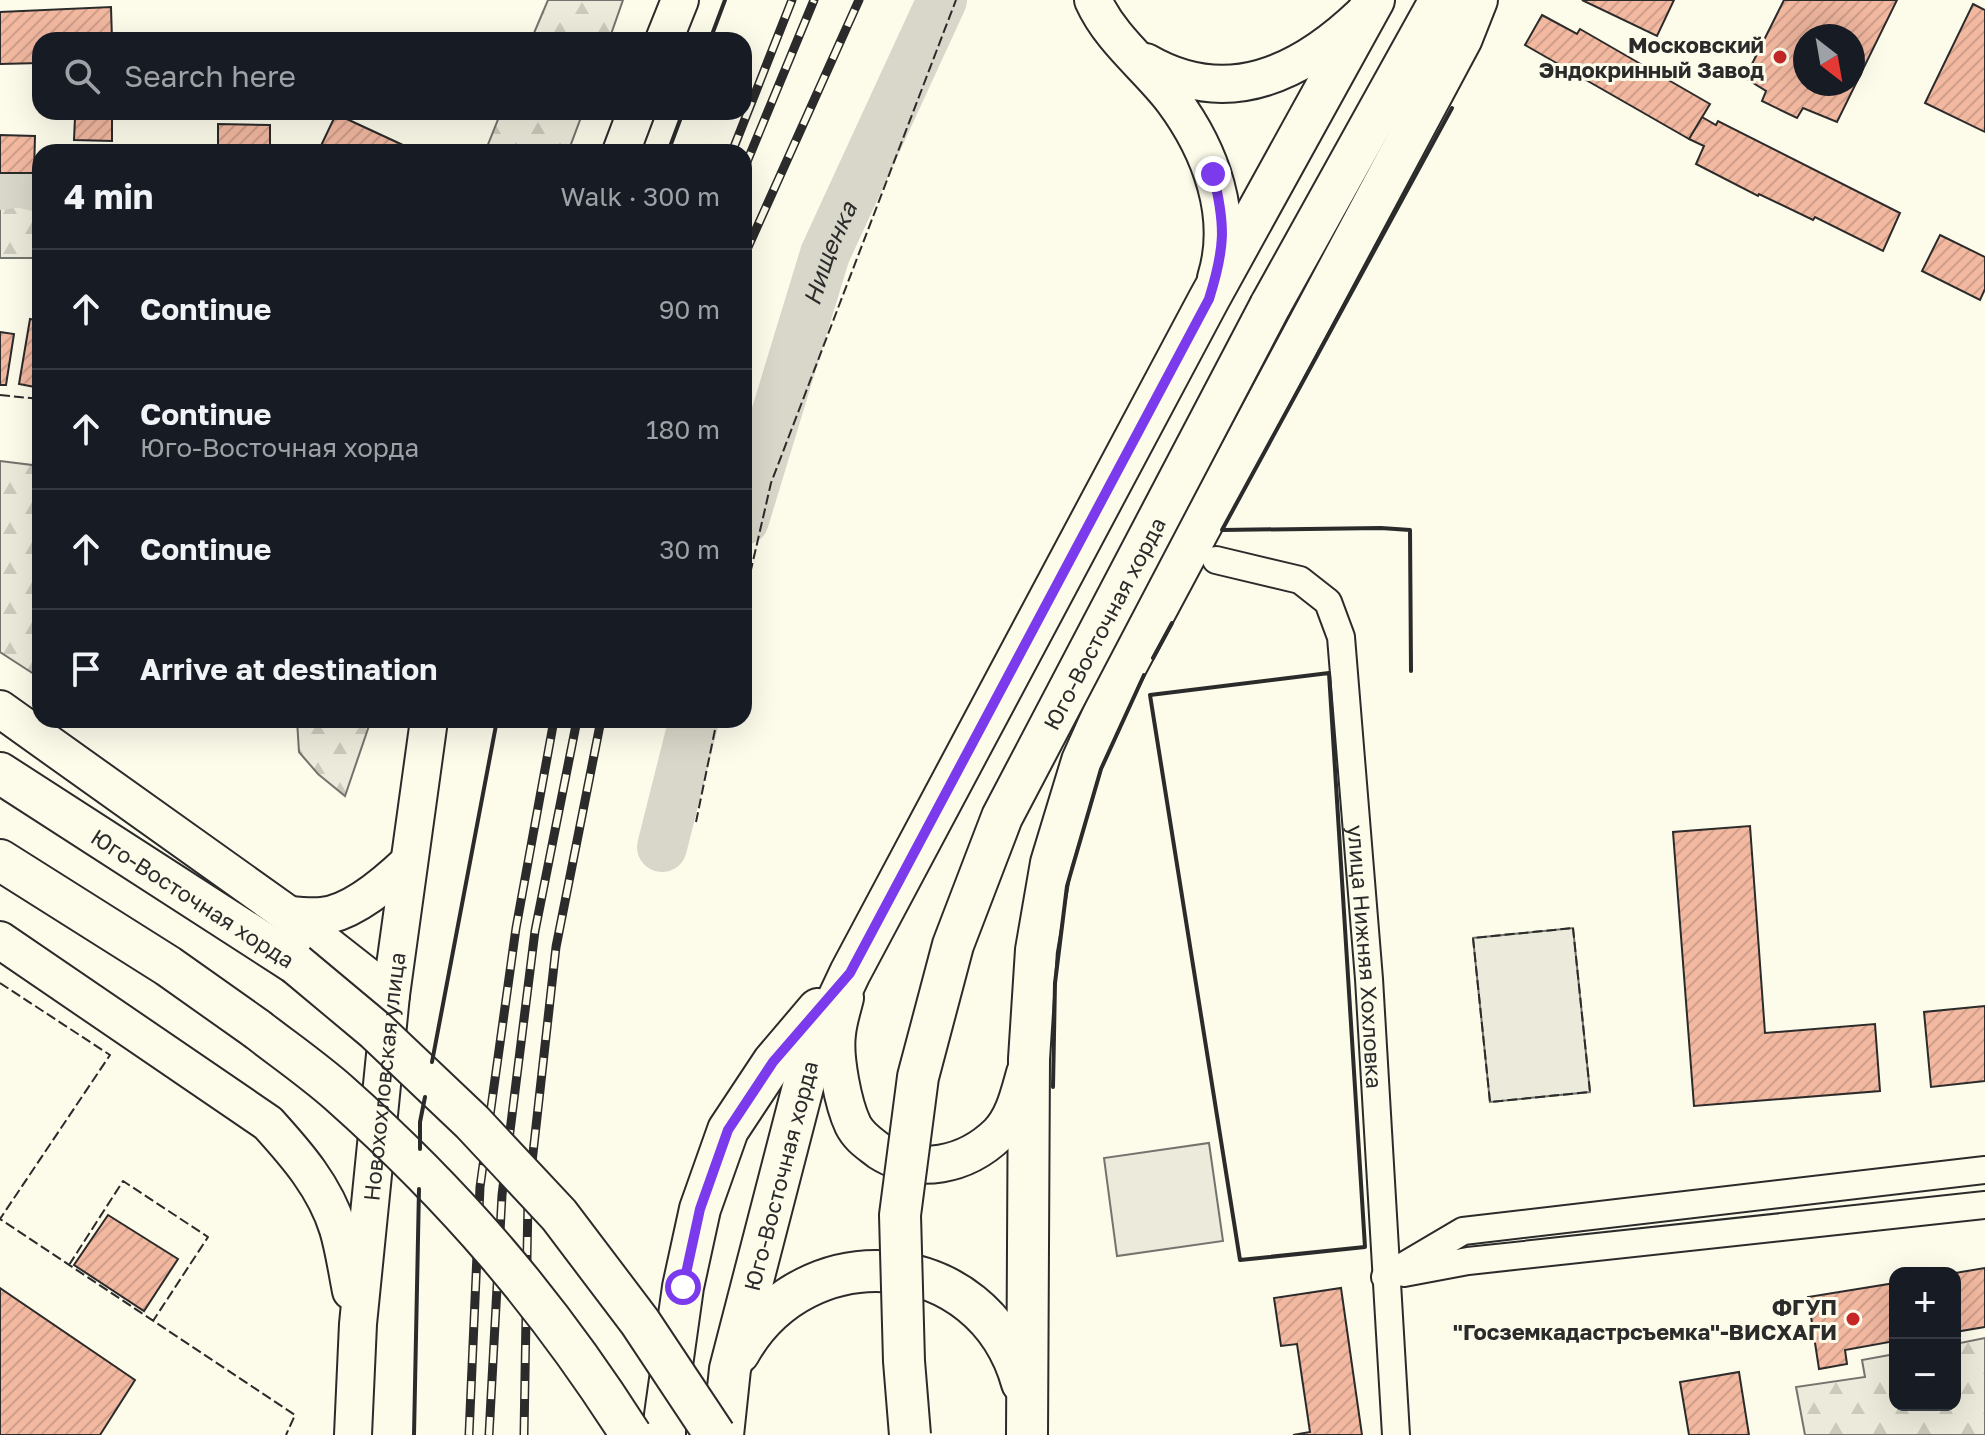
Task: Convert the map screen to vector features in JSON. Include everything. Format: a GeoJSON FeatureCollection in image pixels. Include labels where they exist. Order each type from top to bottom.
{"type":"FeatureCollection","features":[{"type":"Feature","properties":{"kind":"main road","name":"Юго-Восточная хорда"},"geometry":{"type":"LineString","coordinates":[[910,1435],[904,1361],[900,1215],[918,1077],[953,945],[1002,817],[1270,306],[1440,0]]}},
{"type":"Feature","properties":{"kind":"main road"},"geometry":{"type":"LineString","coordinates":[[1028,1420],[1029,1059],[1036,950],[1051,863],[1082,761],[1117,683],[1462,38],[1477,0]]}},
{"type":"Feature","properties":{"kind":"main road","name":"Юго-Восточная хорда"},"geometry":{"type":"LineString","coordinates":[[723,1435],[730,1369],[811,1056],[850,973],[1209,299],[1373,3]]}},
{"type":"Feature","properties":{"kind":"main road","name":"Юго-Восточная хорда"},"geometry":{"type":"LineString","coordinates":[[0,773],[296,964],[375,1030],[472,1122],[559,1215],[640,1322],[715,1435]]}},
{"type":"Feature","properties":{"kind":"main road"},"geometry":{"type":"LineString","coordinates":[[0,860],[168,966],[257,1029],[336,1091],[429,1177],[511,1267],[587,1366],[631,1435]]}},
{"type":"Feature","properties":{"kind":"main road"},"geometry":{"type":"LineString","coordinates":[[665,1435],[665,1415],[683,1287],[700,1209],[728,1130],[773,1062],[850,973]]}},
{"type":"Feature","properties":{"kind":"main road"},"geometry":{"type":"LineString","coordinates":[[730,1369],[751,1331],[785,1300],[809,1285],[842,1274],[866,1271],[912,1273],[942,1284],[970,1301],[997,1330],[1016,1361],[1028,1420]]}},
{"type":"Feature","properties":{"kind":"street"},"geometry":{"type":"LineString","coordinates":[[667,32],[680,0]]}},
{"type":"Feature","properties":{"kind":"street"},"geometry":{"type":"LineString","coordinates":[[1093,0],[1106,24],[1173,101],[1197,139],[1213,174],[1224,231],[1222,259],[1209,299]]}},
{"type":"Feature","properties":{"kind":"street"},"geometry":{"type":"LineString","coordinates":[[1122,43],[1141,59],[1174,76],[1210,85],[1234,85],[1259,80],[1293,66],[1339,37],[1373,3]]}},
{"type":"Feature","properties":{"kind":"street"},"geometry":{"type":"LineString","coordinates":[[624,144],[633,120]]}},
{"type":"Feature","properties":{"kind":"street","name":"улица Нижняя Хохловка"},"geometry":{"type":"LineString","coordinates":[[1216,560],[1300,580],[1328,602],[1341,637],[1369,979],[1396,1435]]}},
{"type":"Feature","properties":{"kind":"street"},"geometry":{"type":"LineString","coordinates":[[0,709],[289,915],[391,995]]}},
{"type":"Feature","properties":{"kind":"street","name":"Новохохловская улица"},"geometry":{"type":"LineString","coordinates":[[353,1435],[358,1324],[391,995],[428,728]]}},
{"type":"Feature","properties":{"kind":"street"},"geometry":{"type":"LineString","coordinates":[[289,915],[324,916],[356,903],[390,880],[409,862]]}},
{"type":"Feature","properties":{"kind":"street"},"geometry":{"type":"LineString","coordinates":[[0,940],[268,1123],[302,1161],[323,1194],[338,1229],[358,1324]]}},
{"type":"Feature","properties":{"kind":"street"},"geometry":{"type":"LineString","coordinates":[[850,973],[837,1037],[846,1107],[854,1127],[864,1140],[886,1155],[908,1164],[936,1166],[960,1159],[982,1147],[1000,1132],[1015,1108],[1029,1059]]}},
{"type":"Feature","properties":{"kind":"street"},"geometry":{"type":"LineString","coordinates":[[1385,1277],[1463,1231],[1985,1170]]}},
{"type":"Feature","properties":{"kind":"street"},"geometry":{"type":"LineString","coordinates":[[1385,1277],[1468,1261],[1985,1205]]}},
{"type":"Feature","properties":{"kind":"green space"},"geometry":{"type":"Polygon","coordinates":[[[548,0],[623,0],[612,32],[534,32],[548,0]]]}},
{"type":"Feature","properties":{"kind":"green space"},"geometry":{"type":"Polygon","coordinates":[[[498,120],[580,120],[571,144],[488,144],[498,120]]]}},
{"type":"Feature","properties":{"kind":"green space"},"geometry":{"type":"Polygon","coordinates":[[[0,197],[32,197],[32,258],[0,258],[0,197]]]}},
{"type":"Feature","properties":{"kind":"green space"},"geometry":{"type":"Polygon","coordinates":[[[0,461],[32,465],[32,673],[0,652],[0,461]]]}},
{"type":"Feature","properties":{"kind":"green space"},"geometry":{"type":"Polygon","coordinates":[[[298,728],[368,728],[345,796],[318,774],[299,752],[298,728]]]}},
{"type":"Feature","properties":{"kind":"green space"},"geometry":{"type":"Polygon","coordinates":[[[1573,928],[1590,1092],[1490,1102],[1473,938],[1573,928]]]}},
{"type":"Feature","properties":{"kind":"green space"},"geometry":{"type":"Polygon","coordinates":[[[1209,1143],[1223,1241],[1117,1256],[1104,1158],[1209,1143]]]}},
{"type":"Feature","properties":{"kind":"green space"},"geometry":{"type":"Polygon","coordinates":[[[1985,1338],[1985,1435],[1805,1435],[1796,1387],[1865,1377],[1862,1360],[1889,1355],[1889,1411],[1961,1411],[1961,1343],[1985,1338]]]}},
{"type":"Feature","properties":{"kind":"building"},"geometry":{"type":"Polygon","coordinates":[[[1582,0],[1674,0],[1657,36],[1582,0]]]}},
{"type":"Feature","properties":{"kind":"building","name":"Московский Эндокринный Завод"},"geometry":{"type":"Polygon","coordinates":[[[1784,0],[1897,0],[1865,65],[1865,24],[1793,24],[1793,96],[1850,96],[1837,122],[1803,108],[1797,118],[1762,101],[1766,91],[1745,78],[1784,0]]]}},
{"type":"Feature","properties":{"kind":"building"},"geometry":{"type":"Polygon","coordinates":[[[1973,4],[1985,10],[1985,132],[1925,103],[1973,4]]]}},
{"type":"Feature","properties":{"kind":"building"},"geometry":{"type":"Polygon","coordinates":[[[111,7],[112,32],[32,32],[32,63],[0,64],[0,12],[111,7]]]}},
{"type":"Feature","properties":{"kind":"building"},"geometry":{"type":"Polygon","coordinates":[[[1542,15],[1577,34],[1580,29],[1710,104],[1689,139],[1525,45],[1542,15]]]}},
{"type":"Feature","properties":{"kind":"building"},"geometry":{"type":"Polygon","coordinates":[[[1702,117],[1716,125],[1718,121],[1900,213],[1883,251],[1815,217],[1813,220],[1758,196],[1696,164],[1704,146],[1689,139],[1702,117]]]}},
{"type":"Feature","properties":{"kind":"building"},"geometry":{"type":"Polygon","coordinates":[[[75,120],[112,120],[112,141],[74,140],[75,120]]]}},
{"type":"Feature","properties":{"kind":"building"},"geometry":{"type":"Polygon","coordinates":[[[333,120],[349,120],[401,144],[322,144],[333,120]]]}},
{"type":"Feature","properties":{"kind":"building"},"geometry":{"type":"Polygon","coordinates":[[[218,124],[270,125],[270,144],[218,144],[218,124]]]}},
{"type":"Feature","properties":{"kind":"building"},"geometry":{"type":"Polygon","coordinates":[[[0,135],[35,136],[32,173],[0,173],[0,135]]]}},
{"type":"Feature","properties":{"kind":"building"},"geometry":{"type":"Polygon","coordinates":[[[1940,235],[1985,257],[1985,289],[1980,300],[1922,271],[1940,235]]]}},
{"type":"Feature","properties":{"kind":"building"},"geometry":{"type":"Polygon","coordinates":[[[30,319],[32,386],[19,384],[30,319]]]}},
{"type":"Feature","properties":{"kind":"building"},"geometry":{"type":"Polygon","coordinates":[[[0,332],[14,334],[6,385],[0,385],[0,332]]]}},
{"type":"Feature","properties":{"kind":"building"},"geometry":{"type":"Polygon","coordinates":[[[1750,826],[1765,1033],[1875,1024],[1880,1091],[1694,1106],[1673,832],[1750,826]]]}},
{"type":"Feature","properties":{"kind":"building"},"geometry":{"type":"Polygon","coordinates":[[[1985,1006],[1985,1081],[1931,1087],[1924,1012],[1985,1006]]]}},
{"type":"Feature","properties":{"kind":"building"},"geometry":{"type":"Polygon","coordinates":[[[108,1215],[178,1259],[144,1311],[74,1265],[108,1215]]]}},
{"type":"Feature","properties":{"kind":"building"},"geometry":{"type":"Polygon","coordinates":[[[1985,1268],[1985,1327],[1961,1331],[1961,1272],[1985,1268]]]}},
{"type":"Feature","properties":{"kind":"building","name":"ФГУП \"Госземкадастрсъемка\"-ВИСХАГИ"},"geometry":{"type":"Polygon","coordinates":[[[1889,1284],[1889,1342],[1845,1350],[1847,1364],[1819,1369],[1808,1297],[1889,1284]]]}},
{"type":"Feature","properties":{"kind":"building"},"geometry":{"type":"Polygon","coordinates":[[[0,1288],[135,1380],[100,1435],[0,1435],[0,1288]]]}},
{"type":"Feature","properties":{"kind":"building"},"geometry":{"type":"Polygon","coordinates":[[[1341,1288],[1362,1435],[1293,1435],[1310,1432],[1297,1344],[1281,1346],[1274,1298],[1341,1288]]]}},
{"type":"Feature","properties":{"kind":"building"},"geometry":{"type":"Polygon","coordinates":[[[1739,1372],[1749,1435],[1689,1435],[1680,1382],[1739,1372]]]}},
{"type":"Feature","properties":{"kind":"waterway","name":"Нищенка"},"geometry":{"type":"LineString","coordinates":[[752,494],[825,254],[942,0]]}},
{"type":"Feature","properties":{"kind":"waterway","name":"Нищенка"},"geometry":{"type":"LineString","coordinates":[[0,185],[18,182],[32,185]]}},
{"type":"Feature","properties":{"kind":"waterway","name":"Нищенка"},"geometry":{"type":"LineString","coordinates":[[662,847],[692,728]]}},
{"type":"Feature","properties":{"kind":"railway"},"geometry":{"type":"LineString","coordinates":[[752,101],[792,0]]}},
{"type":"Feature","properties":{"kind":"railway"},"geometry":{"type":"LineString","coordinates":[[752,150],[814,0]]}},
{"type":"Feature","properties":{"kind":"railway"},"geometry":{"type":"LineString","coordinates":[[752,238],[859,0]]}},
{"type":"Feature","properties":{"kind":"railway"},"geometry":{"type":"LineString","coordinates":[[735,144],[745,120]]}},
{"type":"Feature","properties":{"kind":"railway"},"geometry":{"type":"LineString","coordinates":[[469,1435],[480,1187],[516,928],[553,728]]}},
{"type":"Feature","properties":{"kind":"railway"},"geometry":{"type":"LineString","coordinates":[[489,1435],[502,1195],[535,931],[575,728]]}},
{"type":"Feature","properties":{"kind":"railway"},"geometry":{"type":"LineString","coordinates":[[524,1435],[528,1198],[556,947],[599,728]]}},
{"type":"Feature","properties":{"kind":"fence"},"geometry":{"type":"LineString","coordinates":[[752,565],[771,483],[956,0]]}},
{"type":"Feature","properties":{"kind":"fence"},"geometry":{"type":"LineString","coordinates":[[0,395],[32,398]]}},
{"type":"Feature","properties":{"kind":"fence"},"geometry":{"type":"LineString","coordinates":[[696,822],[715,728]]}},
{"type":"Feature","properties":{"kind":"fence"},"geometry":{"type":"LineString","coordinates":[[1573,928],[1590,1092],[1490,1102],[1473,938],[1573,928]]}},
{"type":"Feature","properties":{"kind":"fence"},"geometry":{"type":"LineString","coordinates":[[0,983],[110,1055],[0,1219],[295,1415],[286,1435]]}},
{"type":"Feature","properties":{"kind":"fence"},"geometry":{"type":"LineString","coordinates":[[69,1265],[123,1181],[208,1237],[153,1321]]}},
{"type":"Feature","properties":{"kind":"wall"},"geometry":{"type":"LineString","coordinates":[[713,32],[725,0]]}},
{"type":"Feature","properties":{"kind":"wall"},"geometry":{"type":"LineString","coordinates":[[1411,671],[1410,530],[1222,530],[1452,108]]}},
{"type":"Feature","properties":{"kind":"wall"},"geometry":{"type":"LineString","coordinates":[[671,144],[680,120]]}},
{"type":"Feature","properties":{"kind":"wall"},"geometry":{"type":"LineString","coordinates":[[1153,658],[1172,623]]}},
{"type":"Feature","properties":{"kind":"wall"},"geometry":{"type":"LineString","coordinates":[[1329,673],[1365,1247],[1240,1260],[1150,695],[1329,673]]}},
{"type":"Feature","properties":{"kind":"wall"},"geometry":{"type":"LineString","coordinates":[[1053,1087],[1055,983],[1067,886],[1101,769],[1144,675]]}},
{"type":"Feature","properties":{"kind":"wall"},"geometry":{"type":"LineString","coordinates":[[432,1062],[495,728]]}},
{"type":"Feature","properties":{"kind":"wall"},"geometry":{"type":"LineString","coordinates":[[420,1149],[420,1122],[425,1097]]}},
{"type":"Feature","properties":{"kind":"wall"},"geometry":{"type":"LineString","coordinates":[[414,1435],[419,1189]]}},
{"type":"Feature","properties":{"kind":"place","name":"Московский Эндокринный Завод"},"geometry":{"type":"Point","coordinates":[1780,57]}},
{"type":"Feature","properties":{"kind":"place","name":"ФГУП \"Госземкадастрсъемка\"-ВИСХАГИ"},"geometry":{"type":"Point","coordinates":[1853,1319]}},
{"type":"Feature","properties":{"kind":"route"},"geometry":{"type":"LineString","coordinates":[[683,1287],[700,1209],[728,1130],[773,1062],[850,973],[1209,299],[1222,259],[1224,231],[1213,174]]}}]}
